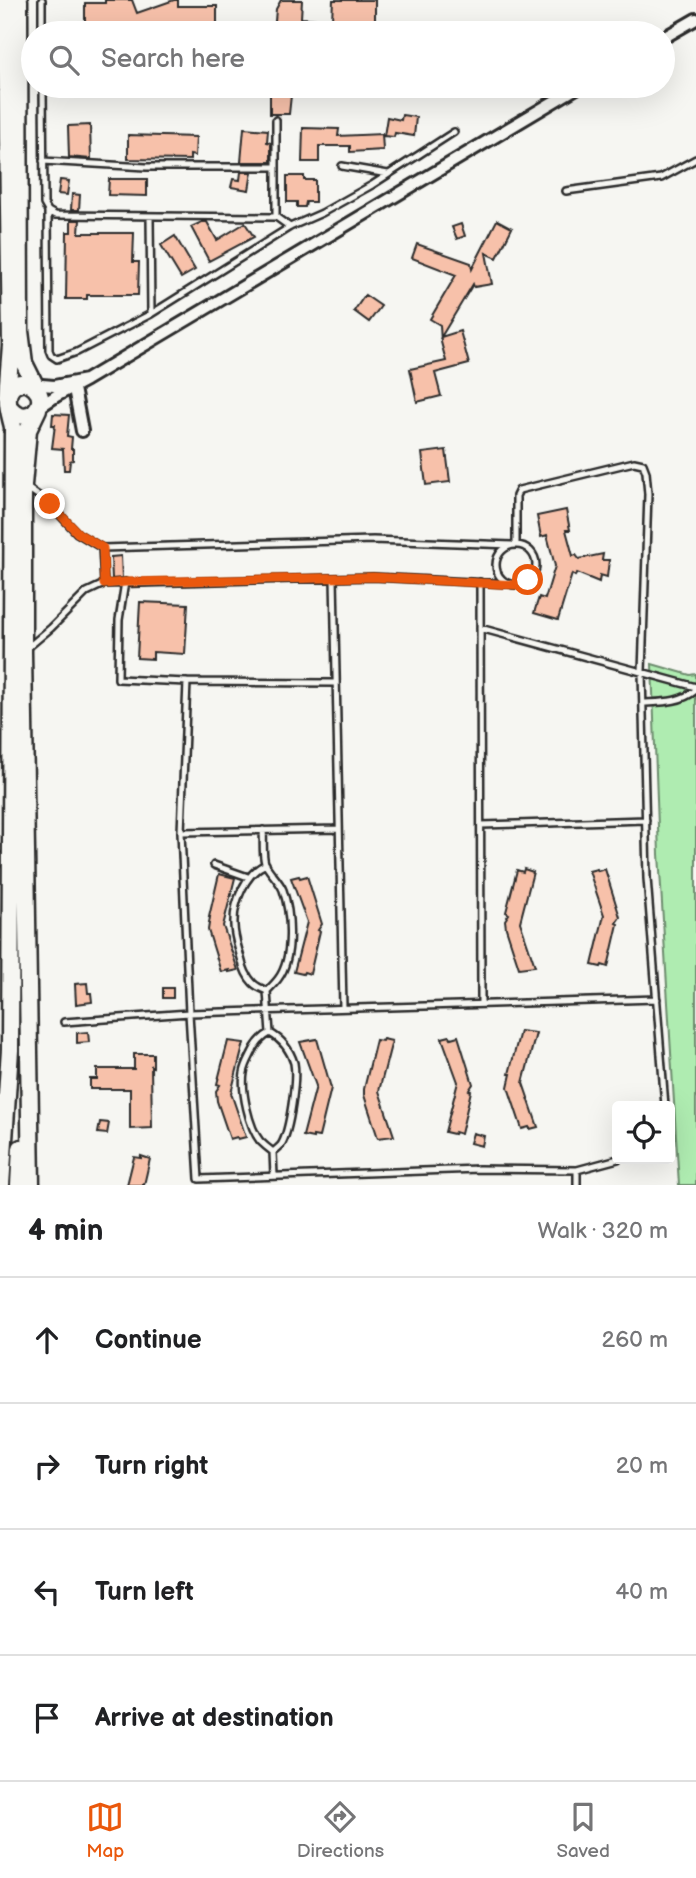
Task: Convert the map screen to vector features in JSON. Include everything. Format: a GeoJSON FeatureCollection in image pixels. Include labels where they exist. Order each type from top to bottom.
{"type":"FeatureCollection","features":[{"type":"Feature","properties":{"kind":"main road"},"geometry":{"type":"LineString","coordinates":[[1,1185],[13,427],[8,402],[11,345],[6,0]]}},
{"type":"Feature","properties":{"kind":"main road"},"geometry":{"type":"LineString","coordinates":[[19,0],[20,331],[24,363],[35,397],[23,485],[31,1185]]}},
{"type":"Feature","properties":{"kind":"main road"},"geometry":{"type":"LineString","coordinates":[[22,383],[35,397],[27,416],[16,415],[8,402],[12,387],[22,383]]}},
{"type":"Feature","properties":{"kind":"main road"},"geometry":{"type":"LineString","coordinates":[[19,1185],[24,1072],[30,1041]]}},
{"type":"Feature","properties":{"kind":"main road"},"geometry":{"type":"LineString","coordinates":[[5,1051],[14,1086],[12,1185]]}},
{"type":"Feature","properties":{"kind":"street"},"geometry":{"type":"LineString","coordinates":[[675,31],[696,19]]}},
{"type":"Feature","properties":{"kind":"street"},"geometry":{"type":"LineString","coordinates":[[35,397],[86,380],[560,98]]}},
{"type":"Feature","properties":{"kind":"street"},"geometry":{"type":"LineString","coordinates":[[35,397],[54,386],[74,385]]}},
{"type":"Feature","properties":{"kind":"street"},"geometry":{"type":"LineString","coordinates":[[74,385],[82,431]]}},
{"type":"Feature","properties":{"kind":"lane"},"geometry":{"type":"LineString","coordinates":[[42,0],[42,21]]}},
{"type":"Feature","properties":{"kind":"lane"},"geometry":{"type":"LineString","coordinates":[[43,98],[44,204],[48,211],[49,350],[54,358],[77,352],[151,314],[290,228],[322,213],[454,132]]}},
{"type":"Feature","properties":{"kind":"lane"},"geometry":{"type":"LineString","coordinates":[[276,120],[276,216]]}},
{"type":"Feature","properties":{"kind":"lane"},"geometry":{"type":"LineString","coordinates":[[566,191],[661,178],[696,159]]}},
{"type":"Feature","properties":{"kind":"lane"},"geometry":{"type":"LineString","coordinates":[[43,161],[146,167],[276,167]]}},
{"type":"Feature","properties":{"kind":"lane"},"geometry":{"type":"LineString","coordinates":[[342,166],[388,174]]}},
{"type":"Feature","properties":{"kind":"lane"},"geometry":{"type":"LineString","coordinates":[[48,211],[55,215],[276,216],[290,228]]}},
{"type":"Feature","properties":{"kind":"lane"},"geometry":{"type":"LineString","coordinates":[[150,216],[151,314]]}},
{"type":"Feature","properties":{"kind":"lane"},"geometry":{"type":"LineString","coordinates":[[514,545],[516,496],[519,490],[634,462],[643,464],[648,494],[642,672],[647,878],[665,1101]]}},
{"type":"Feature","properties":{"kind":"lane"},"geometry":{"type":"LineString","coordinates":[[23,485],[50,504],[78,533],[103,548],[373,540],[514,545],[527,548],[535,558],[535,570],[528,580],[516,585],[373,577],[104,584],[87,592],[23,652]]}},
{"type":"Feature","properties":{"kind":"lane"},"geometry":{"type":"LineString","coordinates":[[510,584],[500,576],[496,564],[501,552],[514,545]]}},
{"type":"Feature","properties":{"kind":"lane"},"geometry":{"type":"LineString","coordinates":[[103,548],[104,584]]}},
{"type":"Feature","properties":{"kind":"lane"},"geometry":{"type":"LineString","coordinates":[[334,578],[343,1008]]}},
{"type":"Feature","properties":{"kind":"lane"},"geometry":{"type":"LineString","coordinates":[[125,582],[118,620],[118,679],[337,684]]}},
{"type":"Feature","properties":{"kind":"lane"},"geometry":{"type":"LineString","coordinates":[[480,582],[481,1004]]}},
{"type":"Feature","properties":{"kind":"lane"},"geometry":{"type":"LineString","coordinates":[[480,628],[696,689]]}},
{"type":"Feature","properties":{"kind":"lane"},"geometry":{"type":"LineString","coordinates":[[187,682],[181,832],[199,1179],[480,1169],[577,1170],[612,1161]]}},
{"type":"Feature","properties":{"kind":"lane"},"geometry":{"type":"LineString","coordinates":[[643,703],[671,702],[684,698],[696,689]]}},
{"type":"Feature","properties":{"kind":"lane"},"geometry":{"type":"LineString","coordinates":[[481,825],[646,820]]}},
{"type":"Feature","properties":{"kind":"lane"},"geometry":{"type":"LineString","coordinates":[[181,832],[339,829]]}},
{"type":"Feature","properties":{"kind":"lane"},"geometry":{"type":"LineString","coordinates":[[263,830],[265,864],[282,888],[289,921],[289,950],[286,962],[280,978],[267,991]]}},
{"type":"Feature","properties":{"kind":"lane"},"geometry":{"type":"LineString","coordinates":[[265,864],[248,877],[237,904],[234,923],[236,940],[248,977],[255,986],[267,991]]}},
{"type":"Feature","properties":{"kind":"lane"},"geometry":{"type":"LineString","coordinates":[[214,865],[248,877]]}},
{"type":"Feature","properties":{"kind":"lane"},"geometry":{"type":"LineString","coordinates":[[267,991],[270,1033]]}},
{"type":"Feature","properties":{"kind":"lane"},"geometry":{"type":"LineString","coordinates":[[64,1022],[189,1013],[657,999]]}},
{"type":"Feature","properties":{"kind":"lane"},"geometry":{"type":"LineString","coordinates":[[273,1152],[280,1147],[287,1130],[295,1077],[291,1055],[279,1038],[270,1033],[264,1035],[255,1046],[245,1069],[243,1082],[249,1117],[254,1129],[259,1140],[273,1152],[274,1176]]}},
{"type":"Feature","properties":{"kind":"lane"},"geometry":{"type":"LineString","coordinates":[[577,1170],[577,1185]]}},
{"type":"Feature","properties":{"kind":"green space"},"geometry":{"type":"Polygon","coordinates":[[[652,664],[690,675],[696,674],[696,1185],[679,1185],[659,854],[652,664]]]}},
{"type":"Feature","properties":{"kind":"building"},"geometry":{"type":"Polygon","coordinates":[[[105,0],[132,0],[137,13],[174,0],[178,0],[178,6],[217,6],[217,21],[85,21],[85,3],[105,3],[105,0]]]}},
{"type":"Feature","properties":{"kind":"building"},"geometry":{"type":"Polygon","coordinates":[[[281,0],[302,0],[301,18],[332,20],[333,0],[375,0],[375,21],[275,21],[276,9],[281,0]]]}},
{"type":"Feature","properties":{"kind":"building"},"geometry":{"type":"Polygon","coordinates":[[[270,98],[291,98],[289,114],[270,114],[270,98]]]}},
{"type":"Feature","properties":{"kind":"building"},"geometry":{"type":"Polygon","coordinates":[[[402,115],[416,117],[414,136],[395,133],[394,137],[384,136],[387,117],[401,120],[402,115]]]}},
{"type":"Feature","properties":{"kind":"building"},"geometry":{"type":"Polygon","coordinates":[[[90,125],[91,159],[69,157],[68,126],[90,125]]]}},
{"type":"Feature","properties":{"kind":"building"},"geometry":{"type":"Polygon","coordinates":[[[244,128],[268,130],[267,142],[271,143],[271,162],[241,162],[244,128]]]}},
{"type":"Feature","properties":{"kind":"building"},"geometry":{"type":"Polygon","coordinates":[[[303,128],[339,129],[338,136],[382,134],[383,150],[350,152],[350,146],[319,146],[319,162],[302,162],[303,128]]]}},
{"type":"Feature","properties":{"kind":"building"},"geometry":{"type":"Polygon","coordinates":[[[128,135],[196,137],[195,156],[190,155],[190,160],[128,159],[128,135]]]}},
{"type":"Feature","properties":{"kind":"building"},"geometry":{"type":"Polygon","coordinates":[[[241,172],[252,172],[249,190],[231,187],[233,179],[240,180],[241,172]]]}},
{"type":"Feature","properties":{"kind":"building"},"geometry":{"type":"Polygon","coordinates":[[[287,176],[304,176],[304,180],[315,180],[315,202],[306,202],[305,207],[297,207],[297,202],[287,202],[287,176]]]}},
{"type":"Feature","properties":{"kind":"building"},"geometry":{"type":"Polygon","coordinates":[[[109,179],[147,179],[147,196],[108,195],[109,179]]]}},
{"type":"Feature","properties":{"kind":"building"},"geometry":{"type":"Polygon","coordinates":[[[60,180],[69,181],[67,195],[58,194],[60,180]]]}},
{"type":"Feature","properties":{"kind":"building"},"geometry":{"type":"Polygon","coordinates":[[[72,194],[80,195],[79,210],[71,210],[72,194]]]}},
{"type":"Feature","properties":{"kind":"building"},"geometry":{"type":"Polygon","coordinates":[[[71,220],[80,220],[79,233],[134,233],[133,262],[139,262],[138,295],[87,295],[87,299],[66,299],[67,232],[71,232],[71,220]]]}},
{"type":"Feature","properties":{"kind":"building"},"geometry":{"type":"Polygon","coordinates":[[[497,220],[512,228],[497,258],[486,253],[492,284],[474,287],[473,284],[441,337],[460,331],[469,364],[435,373],[441,396],[417,402],[410,369],[446,361],[441,342],[440,325],[430,319],[456,275],[412,258],[417,244],[471,263],[472,269],[497,220]]]}},
{"type":"Feature","properties":{"kind":"building"},"geometry":{"type":"Polygon","coordinates":[[[207,222],[217,240],[245,223],[254,237],[209,261],[191,227],[207,222]]]}},
{"type":"Feature","properties":{"kind":"building"},"geometry":{"type":"Polygon","coordinates":[[[461,224],[465,236],[457,239],[452,227],[461,224]]]}},
{"type":"Feature","properties":{"kind":"building"},"geometry":{"type":"Polygon","coordinates":[[[175,236],[195,270],[181,278],[161,245],[175,236]]]}},
{"type":"Feature","properties":{"kind":"building"},"geometry":{"type":"Polygon","coordinates":[[[365,295],[381,306],[369,322],[354,311],[365,295]]]}},
{"type":"Feature","properties":{"kind":"building"},"geometry":{"type":"Polygon","coordinates":[[[53,414],[69,415],[67,436],[72,437],[73,460],[70,461],[69,470],[64,470],[63,449],[52,448],[55,425],[52,425],[53,414]]]}},
{"type":"Feature","properties":{"kind":"building"},"geometry":{"type":"Polygon","coordinates":[[[446,450],[450,482],[426,485],[422,453],[446,450]]]}},
{"type":"Feature","properties":{"kind":"building"},"geometry":{"type":"Polygon","coordinates":[[[566,510],[570,530],[566,530],[573,556],[576,555],[579,559],[603,554],[602,560],[609,560],[607,577],[600,575],[599,582],[577,573],[575,576],[572,574],[558,620],[534,613],[539,597],[545,599],[555,566],[547,535],[541,537],[537,516],[566,510]]]}},
{"type":"Feature","properties":{"kind":"building"},"geometry":{"type":"Polygon","coordinates":[[[121,556],[122,578],[112,579],[111,557],[121,556]]]}},
{"type":"Feature","properties":{"kind":"building"},"geometry":{"type":"Polygon","coordinates":[[[140,602],[188,604],[185,654],[153,652],[153,659],[137,658],[140,602]]]}},
{"type":"Feature","properties":{"kind":"building"},"geometry":{"type":"Polygon","coordinates":[[[524,869],[533,872],[520,922],[535,966],[519,968],[505,920],[509,914],[506,912],[517,870],[523,872],[524,869]]]}},
{"type":"Feature","properties":{"kind":"building"},"geometry":{"type":"Polygon","coordinates":[[[605,869],[620,917],[616,923],[618,924],[608,967],[592,965],[604,915],[589,871],[605,869]]]}},
{"type":"Feature","properties":{"kind":"building"},"geometry":{"type":"Polygon","coordinates":[[[219,874],[235,878],[223,926],[238,970],[229,972],[221,972],[208,930],[219,874]]]}},
{"type":"Feature","properties":{"kind":"building"},"geometry":{"type":"Polygon","coordinates":[[[307,876],[322,924],[318,930],[320,931],[310,974],[294,972],[307,922],[291,878],[307,876]]]}},
{"type":"Feature","properties":{"kind":"building"},"geometry":{"type":"Polygon","coordinates":[[[87,983],[92,1002],[76,1004],[75,984],[87,983]]]}},
{"type":"Feature","properties":{"kind":"building"},"geometry":{"type":"Polygon","coordinates":[[[163,988],[173,988],[173,998],[163,998],[163,988]]]}},
{"type":"Feature","properties":{"kind":"building"},"geometry":{"type":"Polygon","coordinates":[[[520,1031],[536,1033],[523,1083],[538,1127],[530,1129],[522,1129],[508,1087],[520,1031]]]}},
{"type":"Feature","properties":{"kind":"building"},"geometry":{"type":"Polygon","coordinates":[[[88,1032],[89,1042],[77,1043],[77,1033],[88,1032]]]}},
{"type":"Feature","properties":{"kind":"building"},"geometry":{"type":"Polygon","coordinates":[[[458,1036],[473,1084],[469,1090],[471,1091],[461,1134],[445,1132],[458,1082],[442,1038],[458,1036]]]}},
{"type":"Feature","properties":{"kind":"building"},"geometry":{"type":"Polygon","coordinates":[[[317,1039],[331,1088],[319,1137],[313,1138],[303,1136],[316,1086],[300,1042],[317,1039]]]}},
{"type":"Feature","properties":{"kind":"building"},"geometry":{"type":"Polygon","coordinates":[[[376,1040],[392,1041],[379,1091],[394,1136],[378,1138],[364,1089],[376,1040]]]}},
{"type":"Feature","properties":{"kind":"building"},"geometry":{"type":"Polygon","coordinates":[[[228,1041],[244,1043],[231,1093],[246,1137],[238,1139],[230,1139],[217,1101],[216,1091],[220,1085],[217,1084],[228,1041]]]}},
{"type":"Feature","properties":{"kind":"building"},"geometry":{"type":"Polygon","coordinates":[[[134,1054],[153,1054],[152,1128],[130,1129],[130,1089],[90,1089],[90,1079],[97,1079],[97,1069],[134,1069],[134,1054]]]}},
{"type":"Feature","properties":{"kind":"building"},"geometry":{"type":"Polygon","coordinates":[[[100,1122],[109,1123],[107,1134],[98,1133],[100,1122]]]}},
{"type":"Feature","properties":{"kind":"building"},"geometry":{"type":"Polygon","coordinates":[[[473,1133],[484,1136],[482,1146],[470,1143],[473,1133]]]}},
{"type":"Feature","properties":{"kind":"building"},"geometry":{"type":"Polygon","coordinates":[[[134,1157],[150,1159],[144,1185],[127,1185],[134,1157]]]}},
{"type":"Feature","properties":{"kind":"route"},"geometry":{"type":"LineString","coordinates":[[50,504],[78,533],[103,548],[104,584],[373,577],[516,585],[528,580]]}}]}
